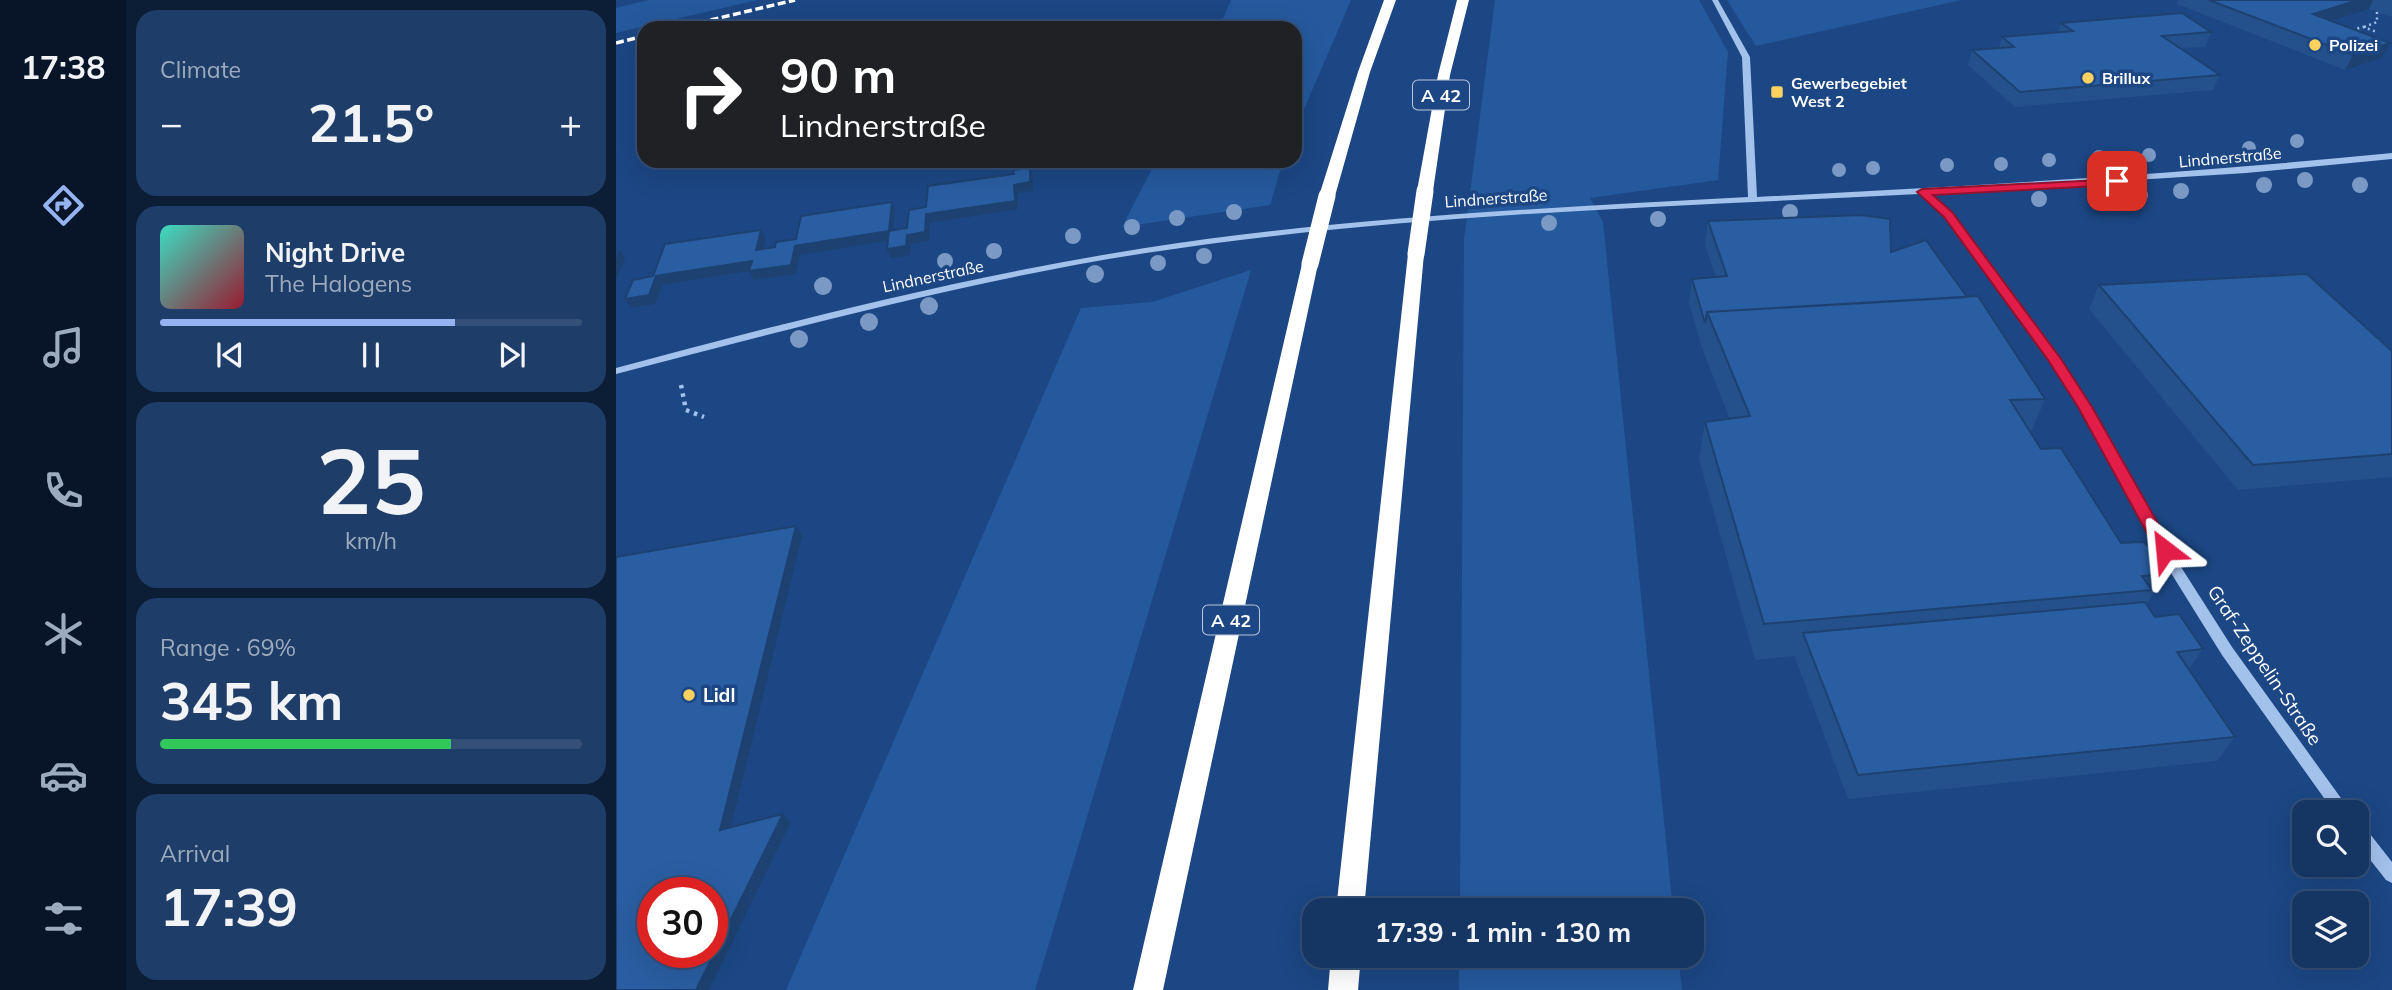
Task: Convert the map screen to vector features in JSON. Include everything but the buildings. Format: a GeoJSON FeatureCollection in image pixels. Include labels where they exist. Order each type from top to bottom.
{"type":"FeatureCollection","features":[{"type":"Feature","properties":{"kind":"highway","name":"A 42"},"geometry":{"type":"LineString","coordinates":[[1148,990],[1310,264],[1364,72],[1390,0]]}},
{"type":"Feature","properties":{"kind":"highway","name":"A 42"},"geometry":{"type":"LineString","coordinates":[[1351,898],[1416,254],[1444,75],[1464,0]]}},
{"type":"Feature","properties":{"kind":"highway"},"geometry":{"type":"LineString","coordinates":[[1343,990],[1345,968]]}},
{"type":"Feature","properties":{"kind":"street"},"geometry":{"type":"LineString","coordinates":[[1715,0],[1746,57],[1753,200]]}},
{"type":"Feature","properties":{"kind":"street","name":"Lindnerstraße"},"geometry":{"type":"LineString","coordinates":[[616,371],[911,296],[1041,268],[1167,247],[1463,215],[2216,175],[2392,156]]}},
{"type":"Feature","properties":{"kind":"street","name":"Graf-Zeppelin-Straße"},"geometry":{"type":"LineString","coordinates":[[1922,192],[1948,214],[2054,359],[2085,407],[2176,570],[2227,651],[2334,800]]}},
{"type":"Feature","properties":{"kind":"street"},"geometry":{"type":"LineString","coordinates":[[2369,845],[2392,875]]}},
{"type":"Feature","properties":{"kind":"path"},"geometry":{"type":"LineString","coordinates":[[2343,33],[2377,22],[2377,11]]}},
{"type":"Feature","properties":{"kind":"path"},"geometry":{"type":"LineString","coordinates":[[2363,27],[2377,32]]}},
{"type":"Feature","properties":{"kind":"path"},"geometry":{"type":"LineString","coordinates":[[680,380],[686,410],[704,416]]}},
{"type":"Feature","properties":{"kind":"shaded area"},"geometry":{"type":"Polygon","coordinates":[[[649,0],[757,0],[667,21],[637,21],[637,28],[616,33],[616,8],[649,0]]]}},
{"type":"Feature","properties":{"kind":"shaded area"},"geometry":{"type":"Polygon","coordinates":[[[1231,0],[1351,0],[1302,114],[1302,21],[1222,21],[1231,0]]]}},
{"type":"Feature","properties":{"kind":"shaded area"},"geometry":{"type":"Polygon","coordinates":[[[1495,0],[1699,0],[1728,52],[1718,180],[1590,198],[1603,222],[1672,898],[1460,898],[1464,240],[1495,0]]]}},
{"type":"Feature","properties":{"kind":"shaded area"},"geometry":{"type":"Polygon","coordinates":[[[1727,0],[1961,0],[1756,46],[1727,0]]]}},
{"type":"Feature","properties":{"kind":"shaded area"},"geometry":{"type":"Polygon","coordinates":[[[1152,168],[1281,168],[1270,205],[1122,227],[1152,168]]]}},
{"type":"Feature","properties":{"kind":"shaded area"},"geometry":{"type":"Polygon","coordinates":[[[1251,270],[1035,990],[786,990],[1081,308],[1152,302],[1251,270]]]}},
{"type":"Feature","properties":{"kind":"shaded area"},"geometry":{"type":"Polygon","coordinates":[[[1459,968],[1679,968],[1682,990],[1459,990],[1459,968]]]}},
{"type":"Feature","properties":{"kind":"railway"},"geometry":{"type":"LineString","coordinates":[[706,21],[795,0]]}},
{"type":"Feature","properties":{"kind":"railway"},"geometry":{"type":"LineString","coordinates":[[616,43],[637,38]]}},
{"type":"Feature","properties":{"kind":"place","name":"Polizei"},"geometry":{"type":"Point","coordinates":[2315,45]}},
{"type":"Feature","properties":{"kind":"place","name":"Brillux"},"geometry":{"type":"Point","coordinates":[2088,78]}},
{"type":"Feature","properties":{"kind":"place","name":"Gewerbegebiet West 2"},"geometry":{"type":"Point","coordinates":[1777,92]}},
{"type":"Feature","properties":{"kind":"place","name":"Lidl"},"geometry":{"type":"Point","coordinates":[689,695]}},
{"type":"Feature","properties":{"kind":"route"},"geometry":{"type":"LineString","coordinates":[[2117,181],[1922,192],[1948,214],[2054,359],[2085,407],[2165,550]]}}]}
